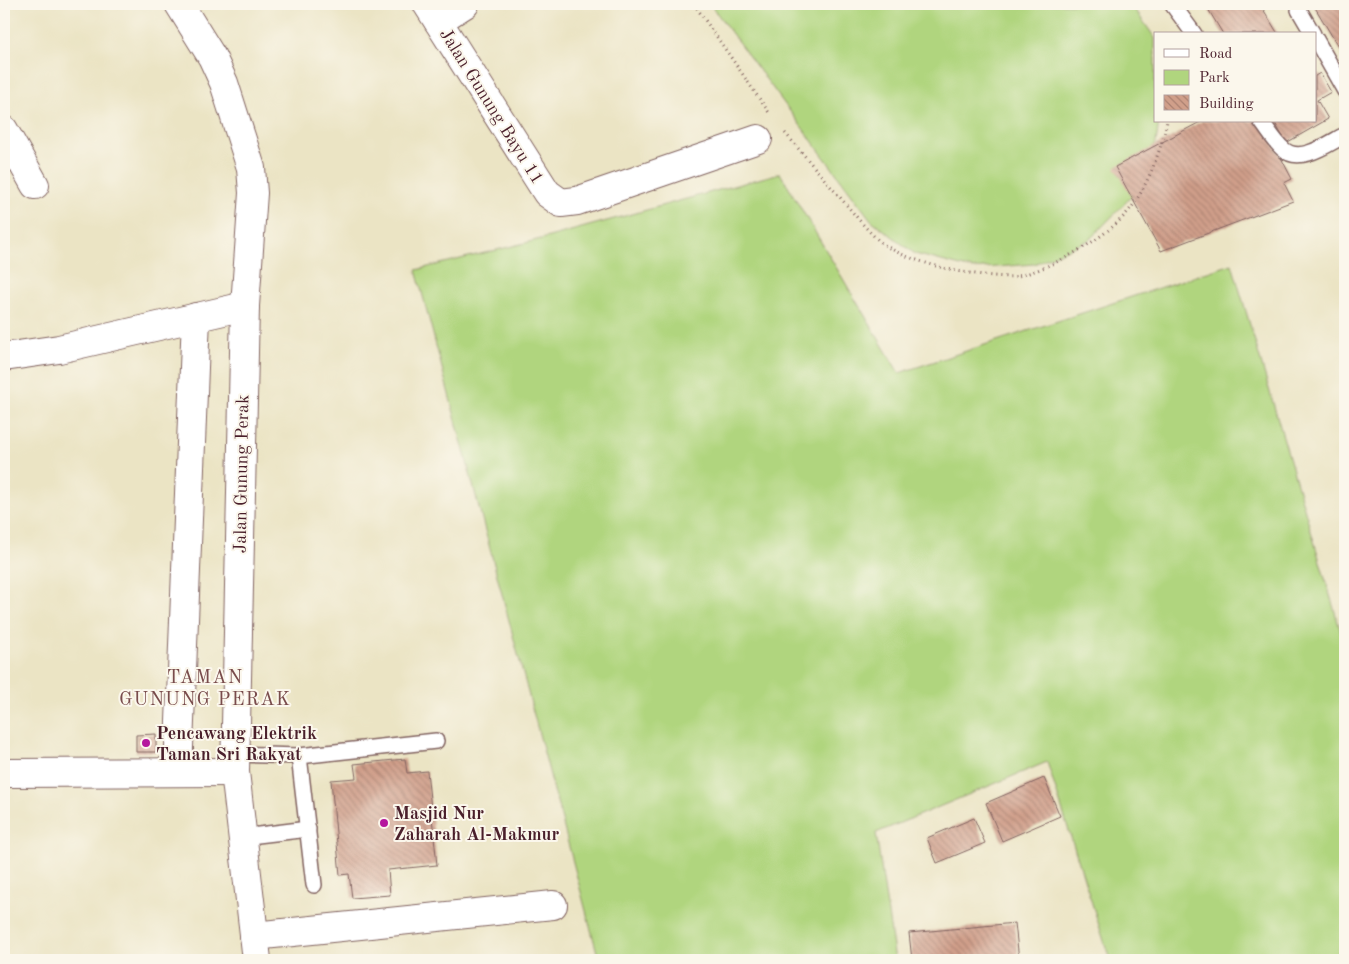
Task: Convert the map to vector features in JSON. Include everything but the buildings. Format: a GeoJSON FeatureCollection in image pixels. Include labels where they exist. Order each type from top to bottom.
{"type":"FeatureCollection","features":[{"type":"Feature","properties":{"kind":"street","name":"Jalan Gunung Perak"},"geometry":{"type":"LineString","coordinates":[[179,4],[219,69],[251,168],[253,193],[245,306],[235,763],[255,948]]}},
{"type":"Feature","properties":{"kind":"street"},"geometry":{"type":"LineString","coordinates":[[432,12],[464,4]]}},
{"type":"Feature","properties":{"kind":"street","name":"Jalan Gunung Bayu 11"},"geometry":{"type":"LineString","coordinates":[[432,12],[547,193],[561,203],[577,202],[771,129]]}},
{"type":"Feature","properties":{"kind":"street"},"geometry":{"type":"LineString","coordinates":[[4,130],[35,185]]}},
{"type":"Feature","properties":{"kind":"street"},"geometry":{"type":"LineString","coordinates":[[4,357],[59,349],[245,306]]}},
{"type":"Feature","properties":{"kind":"street"},"geometry":{"type":"LineString","coordinates":[[178,772],[196,317]]}},
{"type":"Feature","properties":{"kind":"street"},"geometry":{"type":"LineString","coordinates":[[4,773],[178,772],[235,763]]}},
{"type":"Feature","properties":{"kind":"street"},"geometry":{"type":"LineString","coordinates":[[255,948],[553,905]]}},
{"type":"Feature","properties":{"kind":"lane"},"geometry":{"type":"LineString","coordinates":[[1172,4],[1193,32]]}},
{"type":"Feature","properties":{"kind":"lane"},"geometry":{"type":"LineString","coordinates":[[1300,10],[1312,32]]}},
{"type":"Feature","properties":{"kind":"lane"},"geometry":{"type":"LineString","coordinates":[[1316,40],[1345,91]]}},
{"type":"Feature","properties":{"kind":"lane"},"geometry":{"type":"LineString","coordinates":[[1261,122],[1284,150],[1294,156],[1308,153],[1345,135]]}},
{"type":"Feature","properties":{"kind":"lane"},"geometry":{"type":"LineString","coordinates":[[235,763],[436,740]]}},
{"type":"Feature","properties":{"kind":"lane"},"geometry":{"type":"LineString","coordinates":[[299,756],[314,886]]}},
{"type":"Feature","properties":{"kind":"lane"},"geometry":{"type":"LineString","coordinates":[[242,837],[308,829]]}},
{"type":"Feature","properties":{"kind":"path"},"geometry":{"type":"LineString","coordinates":[[694,4],[771,129],[883,244],[915,260],[952,270],[1017,276],[1047,266],[1081,250],[1120,220],[1131,208],[1154,167],[1167,122]]}},
{"type":"Feature","properties":{"kind":"green space"},"geometry":{"type":"Polygon","coordinates":[[[710,4],[1131,4],[1154,37],[1154,122],[1159,122],[1156,143],[1131,197],[1089,240],[1034,264],[972,269],[915,254],[871,220],[710,4]]]}},
{"type":"Feature","properties":{"kind":"green space"},"geometry":{"type":"Polygon","coordinates":[[[780,173],[899,373],[1232,264],[1345,646],[1345,960],[1110,960],[1047,762],[876,833],[895,960],[599,960],[416,270],[549,237],[780,173]]]}},
{"type":"Feature","properties":{"kind":"place","name":"Pencawang Elektrik Taman Sri Rakyat"},"geometry":{"type":"Point","coordinates":[146,743]}},
{"type":"Feature","properties":{"kind":"place","name":"Masjid Nur Zaharah Al-Makmur"},"geometry":{"type":"Point","coordinates":[384,823]}},
{"type":"Feature","properties":{"kind":"district","name":"TAMAN GUNUNG PERAK"},"geometry":{"type":"Point","coordinates":[205,687]}}]}
